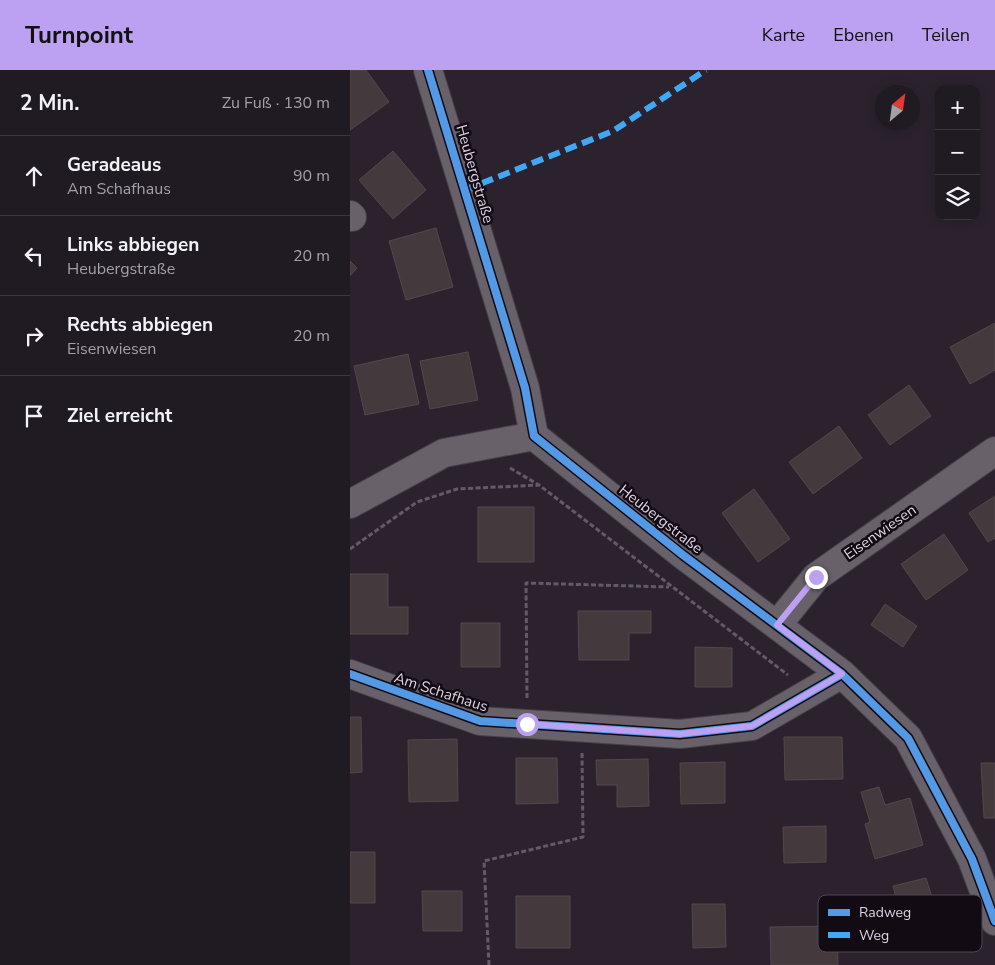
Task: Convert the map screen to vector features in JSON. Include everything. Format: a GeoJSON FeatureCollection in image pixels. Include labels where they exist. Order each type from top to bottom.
{"type":"FeatureCollection","features":[{"type":"Feature","properties":{"kind":"street","name":"Heubergstraße"},"geometry":{"type":"LineString","coordinates":[[428,70],[525,388],[534,436],[682,555],[842,674],[908,738],[972,859],[995,921]]}},
{"type":"Feature","properties":{"kind":"street"},"geometry":{"type":"LineString","coordinates":[[350,504],[444,453],[534,436]]}},
{"type":"Feature","properties":{"kind":"street","name":"Eisenwiesen"},"geometry":{"type":"LineString","coordinates":[[777,625],[816,577],[995,451]]}},
{"type":"Feature","properties":{"kind":"street","name":"Am Schafhaus"},"geometry":{"type":"LineString","coordinates":[[350,674],[480,721],[680,734],[752,726],[842,674]]}},
{"type":"Feature","properties":{"kind":"path"},"geometry":{"type":"LineString","coordinates":[[476,447],[539,485],[811,692]]}},
{"type":"Feature","properties":{"kind":"path"},"geometry":{"type":"LineString","coordinates":[[350,549],[417,502],[457,489],[539,485]]}},
{"type":"Feature","properties":{"kind":"path"},"geometry":{"type":"LineString","coordinates":[[527,724],[526,583],[671,587]]}},
{"type":"Feature","properties":{"kind":"path"},"geometry":{"type":"LineString","coordinates":[[489,965],[484,861],[583,837],[581,727]]}},
{"type":"Feature","properties":{"kind":"building"},"geometry":{"type":"Polygon","coordinates":[[[350,70],[366,70],[389,102],[350,130],[350,70]]]}},
{"type":"Feature","properties":{"kind":"building"},"geometry":{"type":"Polygon","coordinates":[[[393,151],[426,190],[393,219],[359,180],[393,151]]]}},
{"type":"Feature","properties":{"kind":"building"},"geometry":{"type":"Polygon","coordinates":[[[436,228],[453,287],[406,300],[389,241],[436,228]]]}},
{"type":"Feature","properties":{"kind":"building"},"geometry":{"type":"Polygon","coordinates":[[[350,261],[357,268],[350,276],[350,261]]]}},
{"type":"Feature","properties":{"kind":"building"},"geometry":{"type":"Polygon","coordinates":[[[995,323],[995,370],[970,384],[950,347],[995,323]]]}},
{"type":"Feature","properties":{"kind":"building"},"geometry":{"type":"Polygon","coordinates":[[[468,352],[478,400],[430,409],[420,361],[468,352]]]}},
{"type":"Feature","properties":{"kind":"building"},"geometry":{"type":"Polygon","coordinates":[[[408,354],[419,404],[365,415],[354,366],[408,354]]]}},
{"type":"Feature","properties":{"kind":"building"},"geometry":{"type":"Polygon","coordinates":[[[909,385],[931,416],[890,445],[868,415],[909,385]]]}},
{"type":"Feature","properties":{"kind":"building"},"geometry":{"type":"Polygon","coordinates":[[[839,426],[862,458],[813,494],[789,462],[839,426]]]}},
{"type":"Feature","properties":{"kind":"building"},"geometry":{"type":"Polygon","coordinates":[[[754,489],[790,539],[758,562],[722,513],[754,489]]]}},
{"type":"Feature","properties":{"kind":"building"},"geometry":{"type":"Polygon","coordinates":[[[995,496],[995,538],[988,542],[969,513],[995,496]]]}},
{"type":"Feature","properties":{"kind":"building"},"geometry":{"type":"Polygon","coordinates":[[[478,507],[534,507],[534,562],[478,562],[478,507]]]}},
{"type":"Feature","properties":{"kind":"building"},"geometry":{"type":"Polygon","coordinates":[[[944,534],[968,570],[926,600],[901,564],[944,534]]]}},
{"type":"Feature","properties":{"kind":"building"},"geometry":{"type":"Polygon","coordinates":[[[350,574],[388,574],[388,607],[408,607],[408,634],[350,634],[350,574]]]}},
{"type":"Feature","properties":{"kind":"building"},"geometry":{"type":"Polygon","coordinates":[[[885,604],[917,626],[903,647],[871,625],[885,604]]]}},
{"type":"Feature","properties":{"kind":"building"},"geometry":{"type":"Polygon","coordinates":[[[578,611],[651,611],[651,633],[629,633],[629,660],[579,660],[578,611]]]}},
{"type":"Feature","properties":{"kind":"building"},"geometry":{"type":"Polygon","coordinates":[[[461,623],[500,623],[500,667],[461,667],[461,623]]]}},
{"type":"Feature","properties":{"kind":"building"},"geometry":{"type":"Polygon","coordinates":[[[695,647],[732,648],[732,687],[695,687],[695,647]]]}},
{"type":"Feature","properties":{"kind":"building"},"geometry":{"type":"Polygon","coordinates":[[[350,717],[361,717],[362,772],[350,773],[350,717]]]}},
{"type":"Feature","properties":{"kind":"building"},"geometry":{"type":"Polygon","coordinates":[[[784,737],[842,737],[843,779],[785,780],[784,737]]]}},
{"type":"Feature","properties":{"kind":"building"},"geometry":{"type":"Polygon","coordinates":[[[457,739],[458,801],[409,802],[408,740],[457,739]]]}},
{"type":"Feature","properties":{"kind":"building"},"geometry":{"type":"Polygon","coordinates":[[[516,758],[557,758],[558,803],[516,804],[516,758]]]}},
{"type":"Feature","properties":{"kind":"building"},"geometry":{"type":"Polygon","coordinates":[[[648,759],[649,806],[617,807],[617,785],[597,785],[596,760],[648,759]]]}},
{"type":"Feature","properties":{"kind":"building"},"geometry":{"type":"Polygon","coordinates":[[[725,762],[725,803],[681,804],[680,763],[725,762]]]}},
{"type":"Feature","properties":{"kind":"building"},"geometry":{"type":"Polygon","coordinates":[[[981,763],[995,763],[995,818],[984,818],[981,763]]]}},
{"type":"Feature","properties":{"kind":"building"},"geometry":{"type":"Polygon","coordinates":[[[879,787],[885,805],[910,798],[923,845],[875,859],[865,824],[870,822],[861,792],[879,787]]]}},
{"type":"Feature","properties":{"kind":"building"},"geometry":{"type":"Polygon","coordinates":[[[826,826],[826,862],[784,863],[783,827],[826,826]]]}},
{"type":"Feature","properties":{"kind":"building"},"geometry":{"type":"Polygon","coordinates":[[[350,852],[375,852],[375,903],[350,903],[350,852]]]}},
{"type":"Feature","properties":{"kind":"building"},"geometry":{"type":"Polygon","coordinates":[[[926,878],[931,895],[895,895],[893,886],[926,878]]]}},
{"type":"Feature","properties":{"kind":"building"},"geometry":{"type":"Polygon","coordinates":[[[422,891],[462,891],[462,931],[423,931],[422,891]]]}},
{"type":"Feature","properties":{"kind":"building"},"geometry":{"type":"Polygon","coordinates":[[[516,896],[570,896],[570,948],[516,948],[516,896]]]}},
{"type":"Feature","properties":{"kind":"building"},"geometry":{"type":"Polygon","coordinates":[[[692,904],[725,904],[726,947],[693,948],[692,904]]]}},
{"type":"Feature","properties":{"kind":"building"},"geometry":{"type":"Polygon","coordinates":[[[818,926],[818,952],[838,952],[838,965],[771,965],[770,927],[818,926]]]}},
{"type":"Feature","properties":{"kind":"marked path"},"geometry":{"type":"LineString","coordinates":[[465,190],[613,131],[706,70]]}},
{"type":"Feature","properties":{"kind":"cycle path"},"geometry":{"type":"LineString","coordinates":[[428,70],[525,388],[534,436],[683,555],[842,674],[908,738],[972,859],[995,921]]}},
{"type":"Feature","properties":{"kind":"cycle path"},"geometry":{"type":"LineString","coordinates":[[350,674],[480,721],[680,734],[752,726],[842,674]]}},
{"type":"Feature","properties":{"kind":"route"},"geometry":{"type":"LineString","coordinates":[[527,724],[680,734],[752,726],[842,674],[777,625],[816,577]]}}]}
